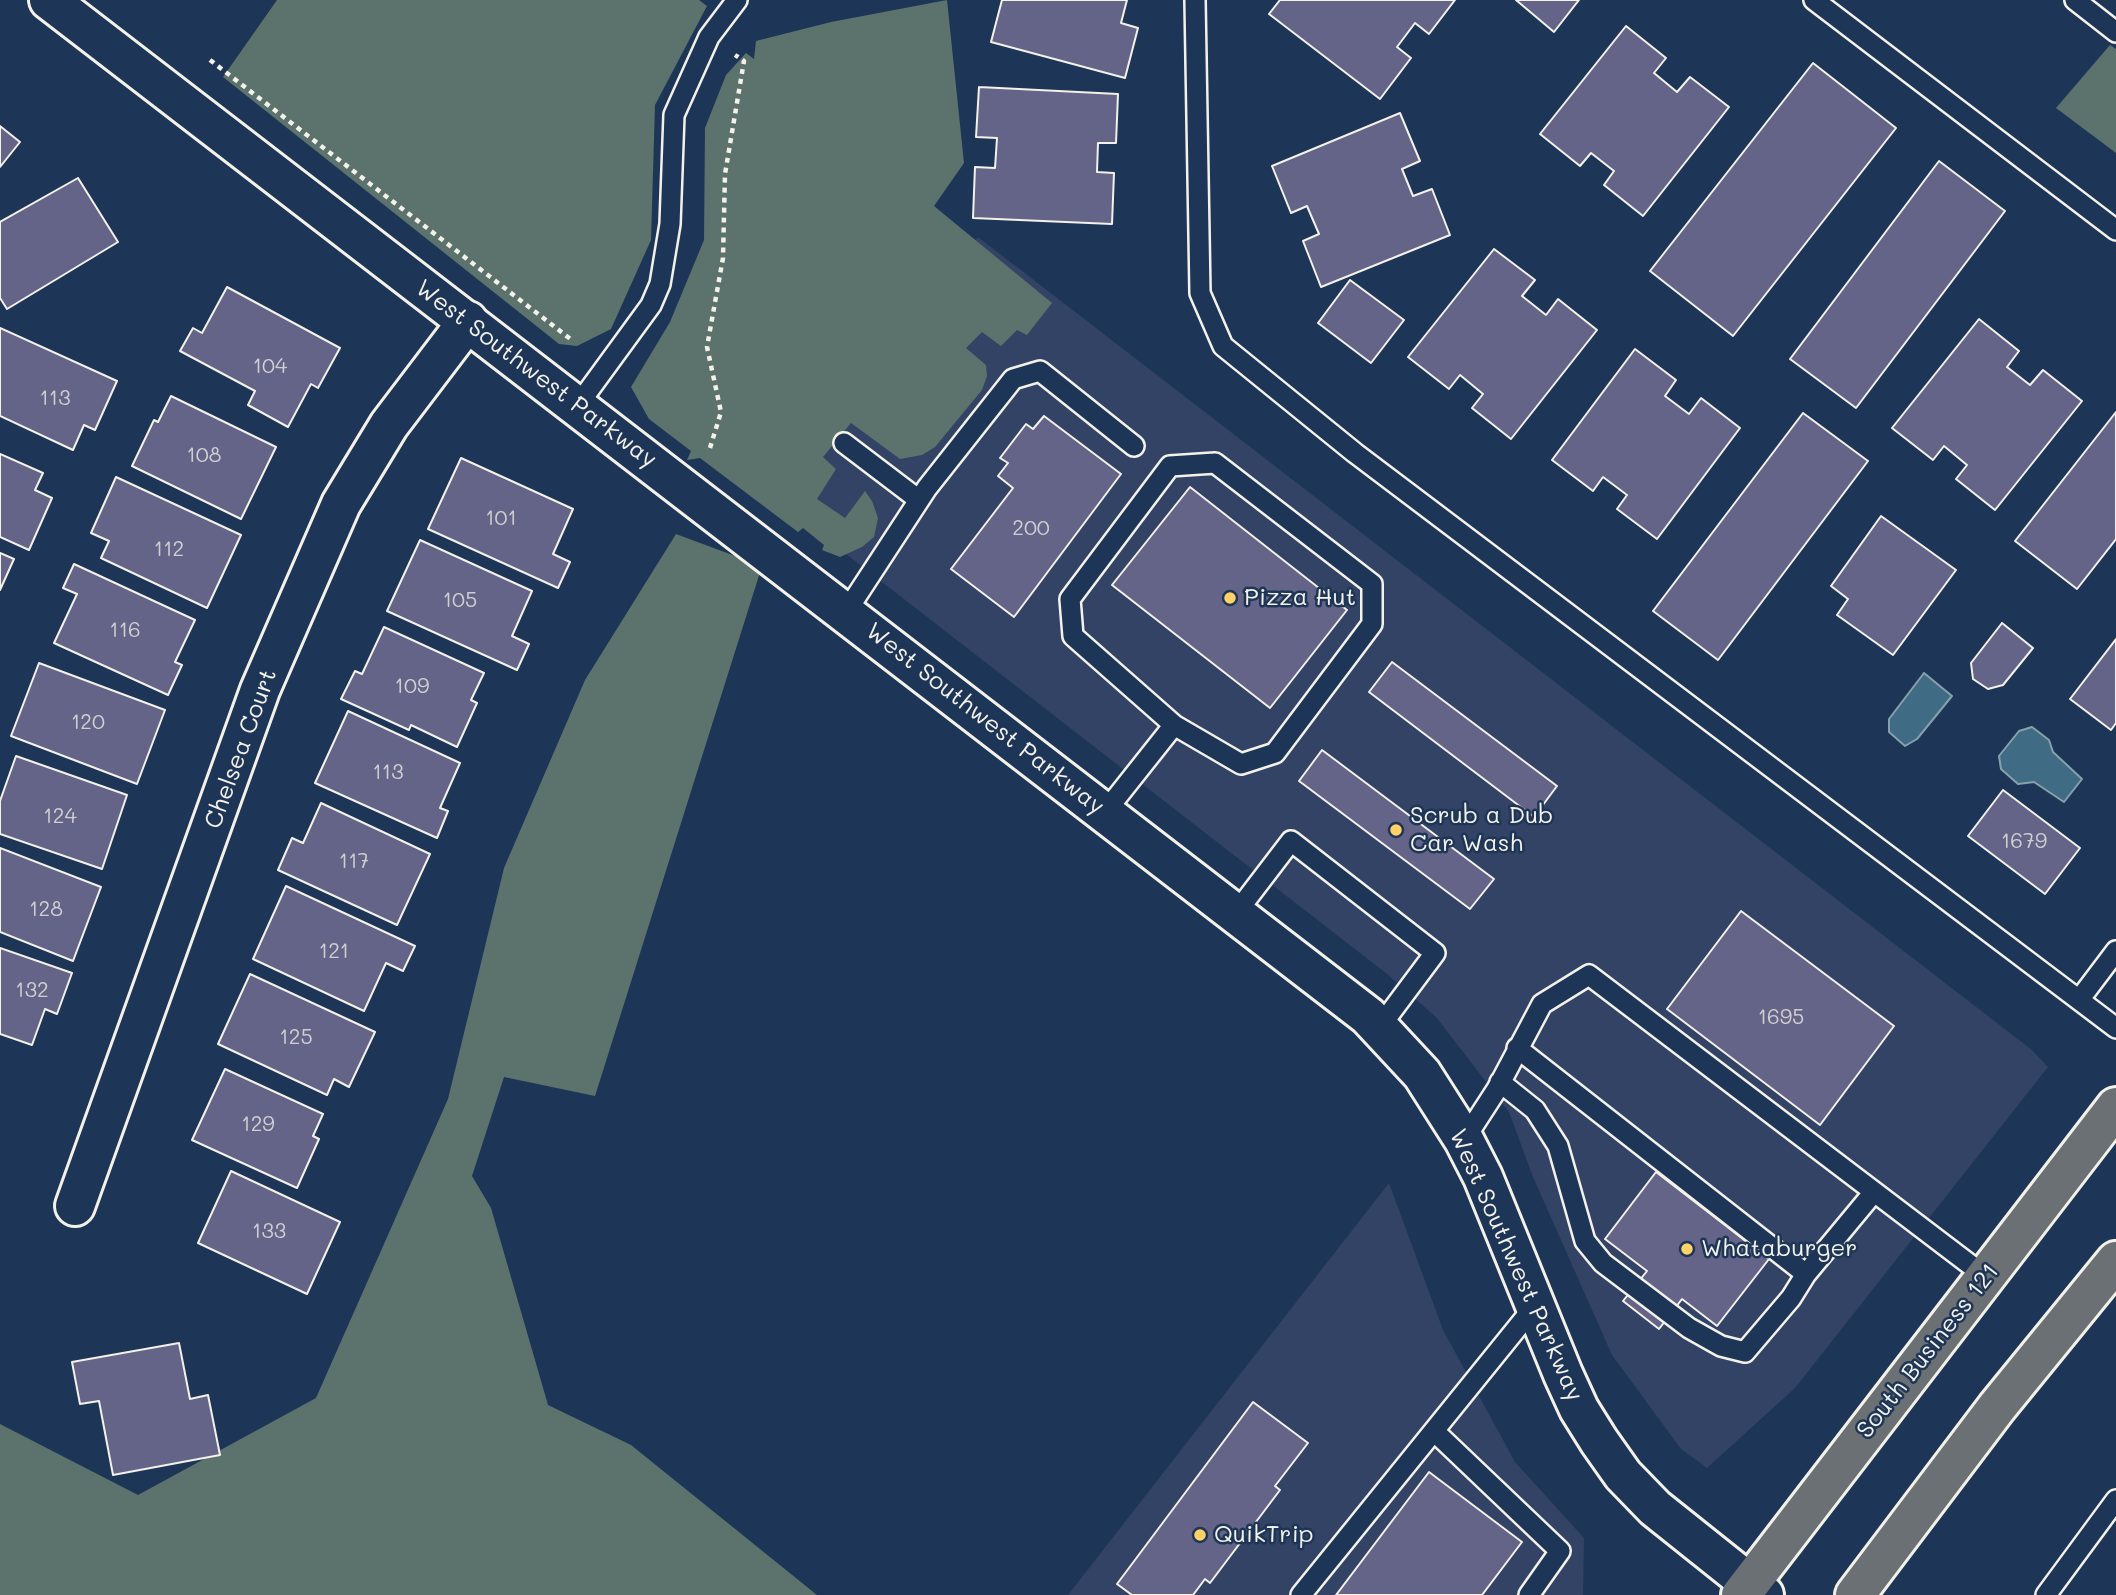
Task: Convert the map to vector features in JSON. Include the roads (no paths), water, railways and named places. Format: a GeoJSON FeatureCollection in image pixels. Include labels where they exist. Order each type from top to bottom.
{"type":"FeatureCollection","features":[{"type":"Feature","properties":{"kind":"main road","name":"South Business 121"},"geometry":{"type":"LineString","coordinates":[[1751,1591],[1985,1276],[2116,1107]]}},
{"type":"Feature","properties":{"kind":"main road"},"geometry":{"type":"LineString","coordinates":[[1855,1595],[1997,1407],[2116,1261]]}},
{"type":"Feature","properties":{"kind":"street","name":"West Southwest Parkway"},"geometry":{"type":"LineString","coordinates":[[49,0],[1236,913],[1379,1028],[1422,1074],[1464,1140],[1483,1177],[1534,1307],[1579,1409],[1623,1475],[1655,1508],[1751,1591]]}},
{"type":"Feature","properties":{"kind":"street","name":"Chelsea Court"},"geometry":{"type":"LineString","coordinates":[[75,1206],[260,690],[341,504],[389,425],[468,321]]}},
{"type":"Feature","properties":{"kind":"lane"},"geometry":{"type":"LineString","coordinates":[[578,405],[652,305],[660,284],[670,224],[674,115],[709,37],[737,0]]}},
{"type":"Feature","properties":{"kind":"lane"},"geometry":{"type":"LineString","coordinates":[[1195,0],[1200,293],[1223,346],[1355,453],[2116,1028]]}},
{"type":"Feature","properties":{"kind":"lane"},"geometry":{"type":"LineString","coordinates":[[1814,0],[2116,230]]}},
{"type":"Feature","properties":{"kind":"lane"},"geometry":{"type":"LineString","coordinates":[[2075,0],[2116,32]]}},
{"type":"Feature","properties":{"kind":"lane"},"geometry":{"type":"LineString","coordinates":[[846,612],[919,500],[1013,379],[1040,371],[1134,446]]}},
{"type":"Feature","properties":{"kind":"lane"},"geometry":{"type":"LineString","coordinates":[[844,443],[919,500]]}},
{"type":"Feature","properties":{"kind":"lane"},"geometry":{"type":"LineString","coordinates":[[1215,463],[1372,584],[1372,624],[1275,753],[1241,764],[1174,724],[1073,636],[1070,599],[1170,466],[1215,463]]}},
{"type":"Feature","properties":{"kind":"lane"},"geometry":{"type":"LineString","coordinates":[[1105,812],[1174,724]]}},
{"type":"Feature","properties":{"kind":"lane"},"geometry":{"type":"LineString","coordinates":[[1236,913],[1291,841],[1435,953],[1379,1028]]}},
{"type":"Feature","properties":{"kind":"lane"},"geometry":{"type":"LineString","coordinates":[[2079,1000],[2116,951]]}},
{"type":"Feature","properties":{"kind":"lane"},"geometry":{"type":"LineString","coordinates":[[1464,1140],[1500,1082],[1542,1004],[1589,975],[1985,1276]]}},
{"type":"Feature","properties":{"kind":"lane"},"geometry":{"type":"LineString","coordinates":[[1517,1048],[1806,1274]]}},
{"type":"Feature","properties":{"kind":"lane"},"geometry":{"type":"LineString","coordinates":[[1500,1082],[1535,1110],[1558,1146],[1584,1241],[1603,1264],[1689,1328],[1721,1346],[1745,1352],[1874,1192]]}},
{"type":"Feature","properties":{"kind":"lane"},"geometry":{"type":"LineString","coordinates":[[1301,1595],[1534,1307]]}},
{"type":"Feature","properties":{"kind":"lane"},"geometry":{"type":"LineString","coordinates":[[1434,1431],[1560,1551],[1529,1595]]}},
{"type":"Feature","properties":{"kind":"lane"},"geometry":{"type":"LineString","coordinates":[[2046,1595],[2116,1500]]}},
{"type":"Feature","properties":{"kind":"place","name":"Pizza Hut"},"geometry":{"type":"Point","coordinates":[1230,598]}},
{"type":"Feature","properties":{"kind":"place","name":"Scrub a Dub Car Wash"},"geometry":{"type":"Point","coordinates":[1396,830]}},
{"type":"Feature","properties":{"kind":"place","name":"Whataburger"},"geometry":{"type":"Point","coordinates":[1687,1249]}},
{"type":"Feature","properties":{"kind":"place","name":"QuikTrip"},"geometry":{"type":"Point","coordinates":[1200,1535]}}]}
